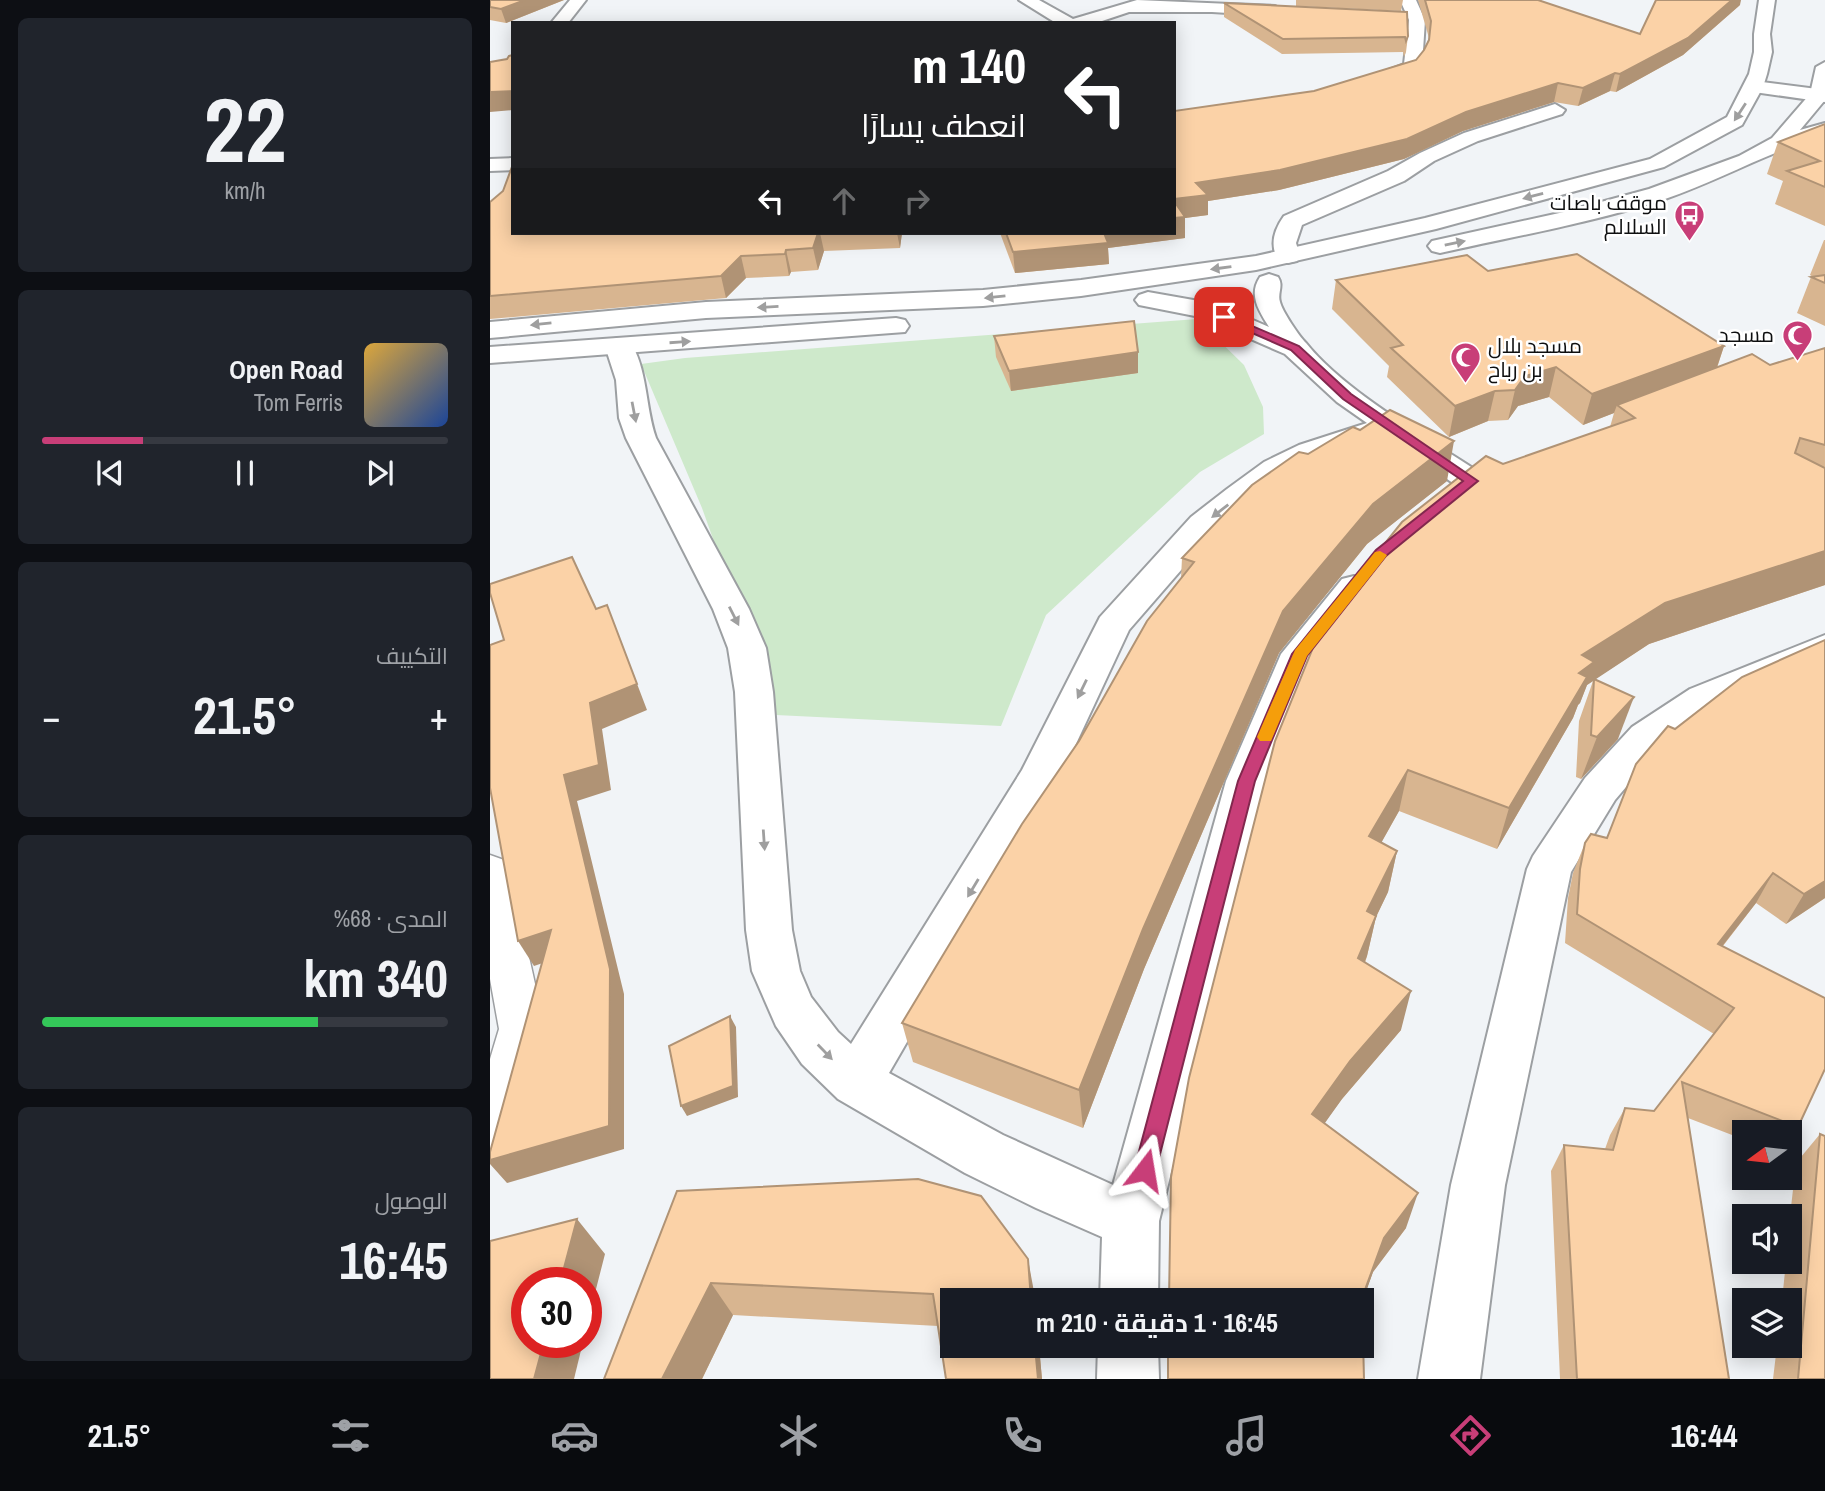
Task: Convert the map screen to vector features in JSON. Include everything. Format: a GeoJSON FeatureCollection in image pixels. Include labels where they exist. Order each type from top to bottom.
{"type":"FeatureCollection","features":[{"type":"Feature","properties":{"kind":"street"},"geometry":{"type":"LineString","coordinates":[[561,21],[578,0]]}},
{"type":"Feature","properties":{"kind":"street"},"geometry":{"type":"LineString","coordinates":[[581,21],[586,0]]}},
{"type":"Feature","properties":{"kind":"street"},"geometry":{"type":"LineString","coordinates":[[1027,0],[1064,21]]}},
{"type":"Feature","properties":{"kind":"street"},"geometry":{"type":"LineString","coordinates":[[1085,21],[1153,0]]}},
{"type":"Feature","properties":{"kind":"street"},"geometry":{"type":"LineString","coordinates":[[1355,89],[1407,71],[1413,66],[1417,20],[1408,0]]}},
{"type":"Feature","properties":{"kind":"street"},"geometry":{"type":"LineString","coordinates":[[490,355],[617,332],[718,309],[983,299],[1256,263],[1428,224],[1657,163],[1735,121],[1756,80],[1763,52],[1762,34],[1767,0]]}},
{"type":"Feature","properties":{"kind":"street"},"geometry":{"type":"LineString","coordinates":[[1131,8],[1212,7],[1290,12]]}},
{"type":"Feature","properties":{"kind":"street"},"geometry":{"type":"LineString","coordinates":[[1394,19],[1417,20]]}},
{"type":"Feature","properties":{"kind":"street"},"geometry":{"type":"LineString","coordinates":[[1756,80],[1824,84]]}},
{"type":"Feature","properties":{"kind":"street"},"geometry":{"type":"LineString","coordinates":[[1779,142],[1824,84]]}},
{"type":"Feature","properties":{"kind":"street"},"geometry":{"type":"LineString","coordinates":[[1288,256],[1284,243],[1292,221],[1396,176],[1427,156],[1471,137],[1555,110]]}},
{"type":"Feature","properties":{"kind":"street"},"geometry":{"type":"LineString","coordinates":[[1412,252],[1567,218],[1657,194],[1746,160],[1779,142],[1825,129]]}},
{"type":"Feature","properties":{"kind":"street"},"geometry":{"type":"LineString","coordinates":[[490,165],[511,164]]}},
{"type":"Feature","properties":{"kind":"street"},"geometry":{"type":"LineString","coordinates":[[490,330],[829,332],[1220,292],[1316,273]]}},
{"type":"Feature","properties":{"kind":"street"},"geometry":{"type":"LineString","coordinates":[[1269,282],[1267,302],[1295,348],[1347,397],[1388,424],[1469,486]]}},
{"type":"Feature","properties":{"kind":"street"},"geometry":{"type":"LineString","coordinates":[[1148,300],[1207,310],[1295,348]]}},
{"type":"Feature","properties":{"kind":"street"},"geometry":{"type":"LineString","coordinates":[[617,332],[630,380],[634,418],[641,438],[736,618],[747,648],[754,692],[769,930],[776,971],[800,1021],[820,1048],[856,1082],[984,1154],[1055,1189],[1131,1221]]}},
{"type":"Feature","properties":{"kind":"street"},"geometry":{"type":"LineString","coordinates":[[856,1082],[1040,776],[1114,625],[1203,524],[1238,496],[1275,469],[1310,452],[1388,424]]}},
{"type":"Feature","properties":{"kind":"street"},"geometry":{"type":"LineString","coordinates":[[1129,1288],[1131,1221],[1247,781],[1300,654],[1381,553]]}},
{"type":"Feature","properties":{"kind":"street"},"geometry":{"type":"LineString","coordinates":[[1449,1379],[1478,1185],[1549,869],[1600,789],[1646,737],[1704,699],[1825,647]]}},
{"type":"Feature","properties":{"kind":"street"},"geometry":{"type":"LineString","coordinates":[[490,871],[522,1029],[490,1137]]}},
{"type":"Feature","properties":{"kind":"street"},"geometry":{"type":"LineString","coordinates":[[1128,1358],[1128,1379]]}},
{"type":"Feature","properties":{"kind":"green space"},"geometry":{"type":"Polygon","coordinates":[[[1197,319],[1244,365],[1263,407],[1264,434],[1200,472],[1046,615],[1001,726],[776,715],[702,508],[641,364],[685,358],[1197,319]]]}},
{"type":"Feature","properties":{"kind":"building"},"geometry":{"type":"Polygon","coordinates":[[[490,0],[525,0],[501,9],[490,7],[490,0]]]}},
{"type":"Feature","properties":{"kind":"building"},"geometry":{"type":"Polygon","coordinates":[[[1425,0],[1538,0],[1640,34],[1656,0],[1732,0],[1688,38],[1620,74],[1615,73],[1583,88],[1558,83],[1466,112],[1407,139],[1280,170],[1196,183],[1208,195],[1176,199],[1176,111],[1314,91],[1416,60],[1429,40],[1431,21],[1425,0]]]}},
{"type":"Feature","properties":{"kind":"building"},"geometry":{"type":"Polygon","coordinates":[[[1224,3],[1407,12],[1408,36],[1406,41],[1405,37],[1283,39],[1224,3]]]}},
{"type":"Feature","properties":{"kind":"building"},"geometry":{"type":"Polygon","coordinates":[[[509,56],[511,91],[490,92],[490,62],[507,59],[509,56]]]}},
{"type":"Feature","properties":{"kind":"building"},"geometry":{"type":"Polygon","coordinates":[[[1825,124],[1825,187],[1787,171],[1820,161],[1778,142],[1825,124]]]}},
{"type":"Feature","properties":{"kind":"building"},"geometry":{"type":"Polygon","coordinates":[[[511,169],[511,235],[817,235],[813,248],[786,250],[785,254],[741,256],[721,276],[490,296],[490,202],[503,191],[511,169]]]}},
{"type":"Feature","properties":{"kind":"building"},"geometry":{"type":"Polygon","coordinates":[[[1176,204],[1185,217],[1176,218],[1176,204]]]}},
{"type":"Feature","properties":{"kind":"building"},"geometry":{"type":"Polygon","coordinates":[[[1007,235],[1105,235],[1108,243],[1013,252],[1007,235]]]}},
{"type":"Feature","properties":{"kind":"building"},"geometry":{"type":"Polygon","coordinates":[[[1577,254],[1724,346],[1592,394],[1556,367],[1525,376],[1515,390],[1495,391],[1455,406],[1391,348],[1403,345],[1336,280],[1467,255],[1488,271],[1577,254]]]}},
{"type":"Feature","properties":{"kind":"building"},"geometry":{"type":"Polygon","coordinates":[[[1825,275],[1825,283],[1811,277],[1825,275]]]}},
{"type":"Feature","properties":{"kind":"building"},"geometry":{"type":"Polygon","coordinates":[[[1134,321],[1138,352],[1009,371],[994,336],[1134,321]]]}},
{"type":"Feature","properties":{"kind":"building"},"geometry":{"type":"Polygon","coordinates":[[[1825,348],[1825,445],[1800,438],[1795,453],[1825,468],[1825,551],[1665,603],[1582,655],[1594,662],[1579,673],[1587,677],[1509,808],[1408,770],[1369,836],[1397,851],[1367,911],[1376,916],[1358,958],[1411,991],[1350,1061],[1312,1114],[1418,1193],[1384,1238],[1366,1288],[1169,1288],[1171,1177],[1189,1078],[1275,741],[1325,618],[1402,522],[1486,456],[1503,464],[1635,418],[1617,405],[1752,354],[1770,365],[1825,348]]]}},
{"type":"Feature","properties":{"kind":"building"},"geometry":{"type":"Polygon","coordinates":[[[1390,410],[1454,441],[1373,504],[1283,611],[1143,929],[1079,1090],[902,1023],[1022,824],[1079,741],[1147,621],[1194,562],[1182,558],[1252,485],[1299,452],[1308,454],[1353,427],[1360,430],[1390,410]]]}},
{"type":"Feature","properties":{"kind":"building"},"geometry":{"type":"Polygon","coordinates":[[[572,557],[596,609],[607,605],[637,684],[590,703],[599,765],[564,775],[610,969],[609,1126],[490,1160],[551,930],[518,941],[490,788],[490,645],[504,640],[490,593],[490,584],[572,557]]]}},
{"type":"Feature","properties":{"kind":"building"},"geometry":{"type":"Polygon","coordinates":[[[1825,640],[1825,881],[1804,894],[1773,873],[1718,944],[1825,998],[1825,1069],[1801,1120],[1780,1120],[1682,1082],[1729,1379],[1577,1379],[1564,1145],[1613,1150],[1625,1108],[1654,1111],[1734,1008],[1577,914],[1585,843],[1591,834],[1607,838],[1636,764],[1668,726],[1675,729],[1742,677],[1825,640]]]}},
{"type":"Feature","properties":{"kind":"building"},"geometry":{"type":"Polygon","coordinates":[[[1594,679],[1634,697],[1597,737],[1591,735],[1594,679]]]}},
{"type":"Feature","properties":{"kind":"building"},"geometry":{"type":"Polygon","coordinates":[[[730,1016],[733,1086],[681,1106],[669,1046],[730,1016]]]}},
{"type":"Feature","properties":{"kind":"building"},"geometry":{"type":"Polygon","coordinates":[[[1820,1134],[1825,1136],[1825,1379],[1798,1379],[1802,1358],[1820,1134]]]}},
{"type":"Feature","properties":{"kind":"building"},"geometry":{"type":"Polygon","coordinates":[[[918,1179],[981,1196],[1028,1259],[1030,1288],[940,1288],[940,1340],[933,1294],[711,1283],[662,1379],[604,1379],[677,1191],[918,1179]]]}},
{"type":"Feature","properties":{"kind":"building"},"geometry":{"type":"Polygon","coordinates":[[[577,1219],[564,1267],[511,1267],[511,1358],[540,1358],[534,1379],[490,1379],[490,1241],[577,1219]]]}},
{"type":"Feature","properties":{"kind":"building"},"geometry":{"type":"Polygon","coordinates":[[[943,1358],[1036,1358],[1038,1379],[946,1379],[943,1358]]]}},
{"type":"Feature","properties":{"kind":"building"},"geometry":{"type":"Polygon","coordinates":[[[1168,1358],[1363,1358],[1364,1379],[1168,1379],[1168,1358]]]}},
{"type":"Feature","properties":{"kind":"slow traffic"},"geometry":{"type":"LineString","coordinates":[[1265,737],[1300,654],[1380,555]]}},
{"type":"Feature","properties":{"kind":"place","name":"موقف باصات السلالم"},"geometry":{"type":"Point","coordinates":[1690,242]}},
{"type":"Feature","properties":{"kind":"place","name":"مسجد"},"geometry":{"type":"Point","coordinates":[1797,362]}},
{"type":"Feature","properties":{"kind":"place","name":"مسجد بلال بن رباح"},"geometry":{"type":"Point","coordinates":[1465,385]}},
{"type":"Feature","properties":{"kind":"route"},"geometry":{"type":"LineString","coordinates":[[1145,1170],[1247,781],[1300,654],[1381,553],[1471,481],[1347,397],[1295,348],[1224,317]]}}]}
